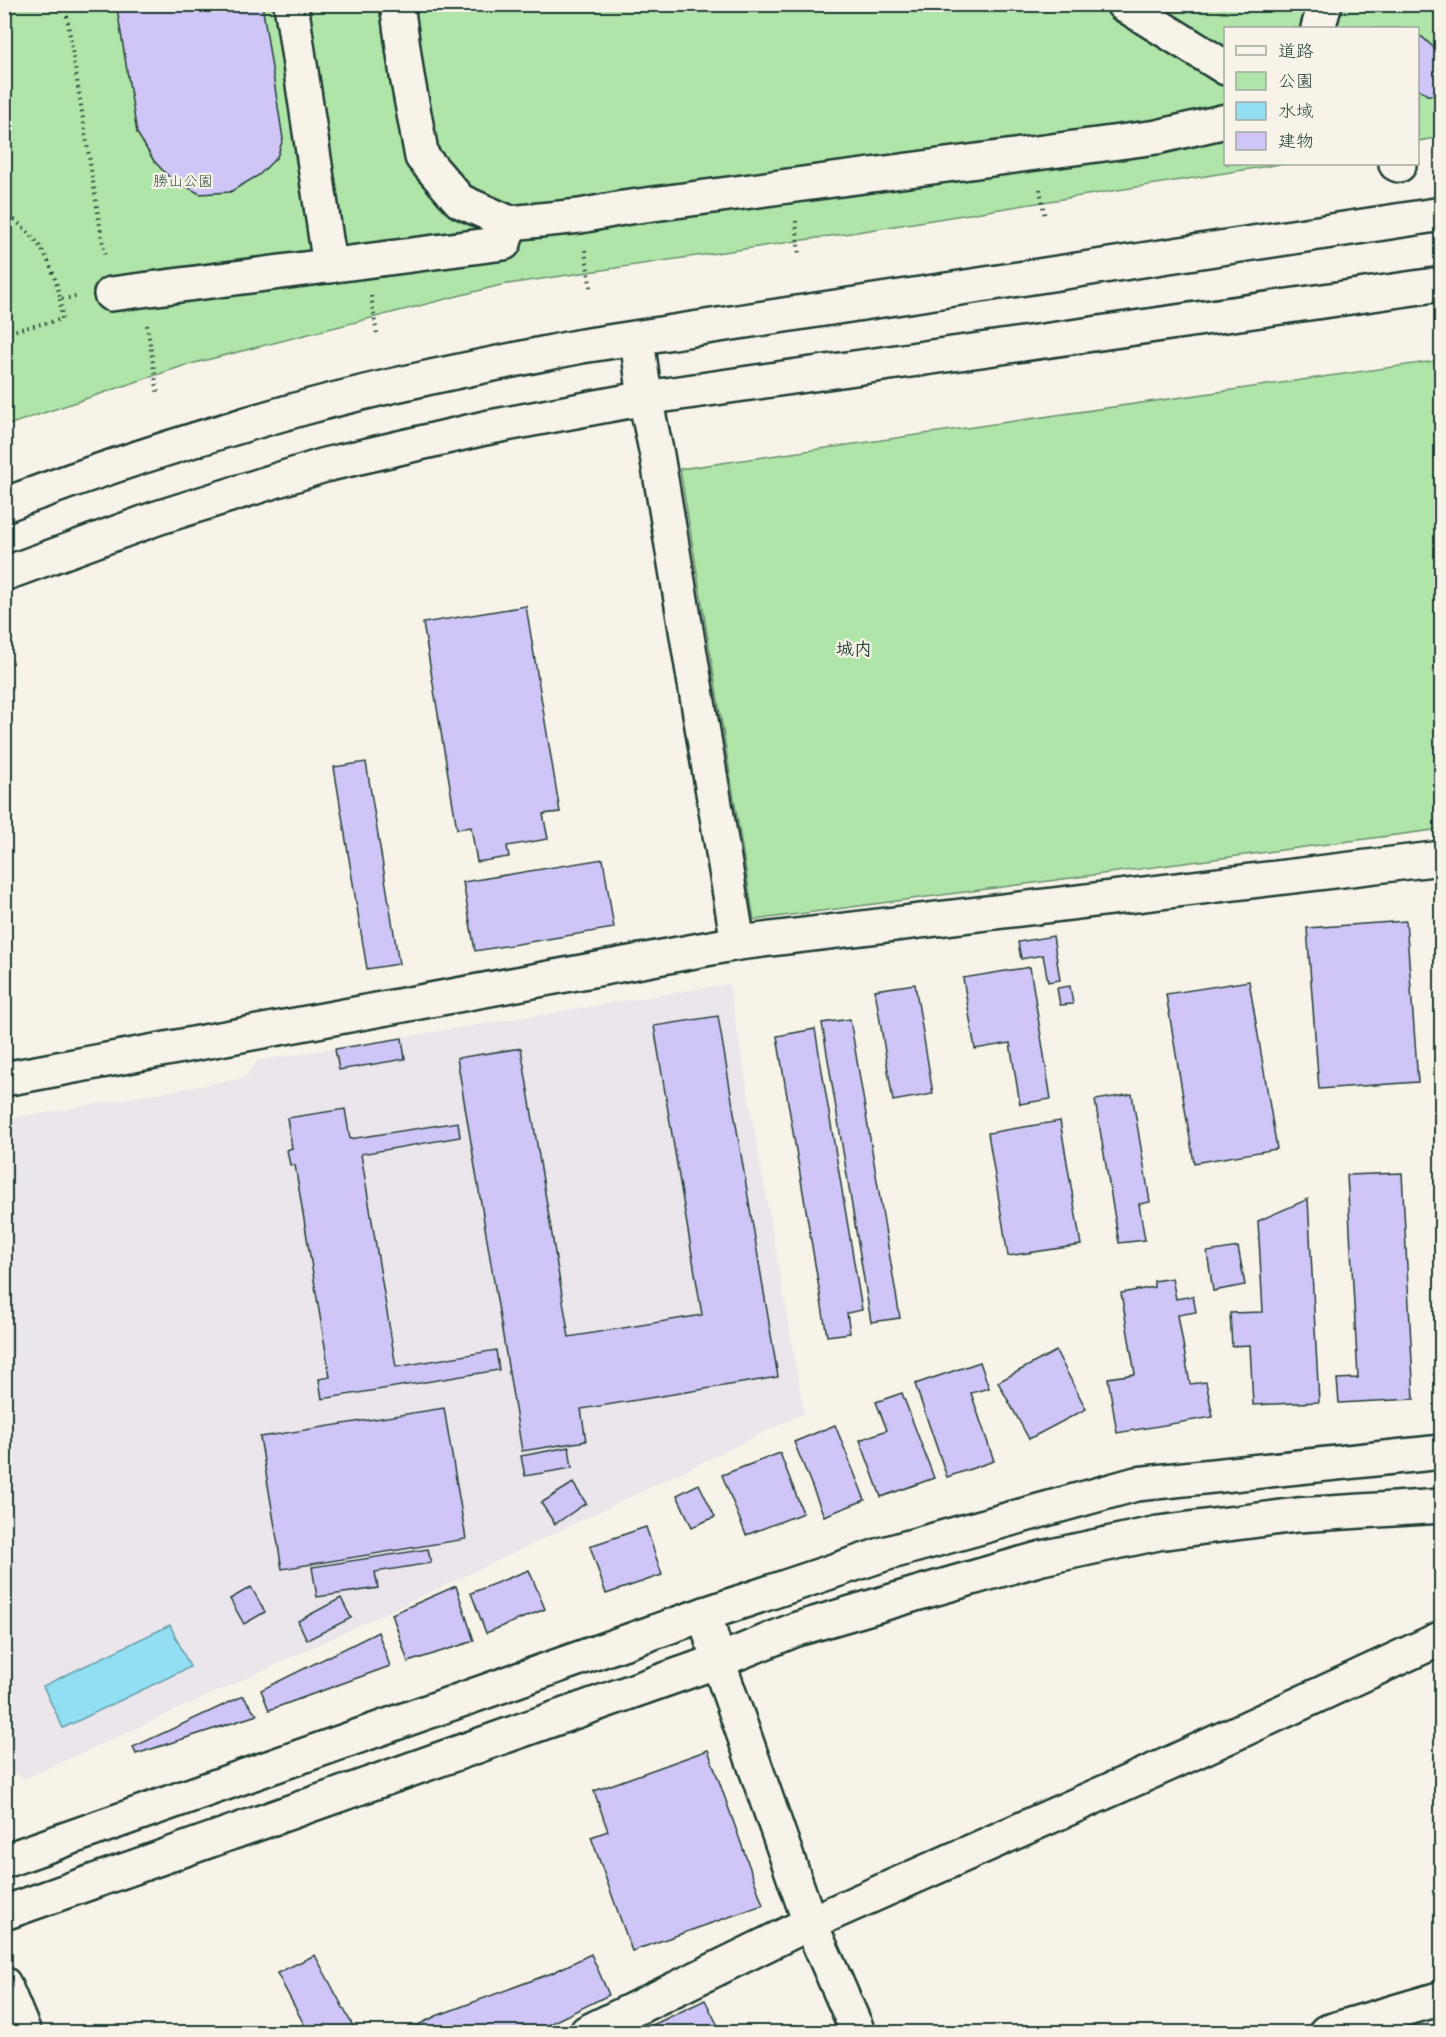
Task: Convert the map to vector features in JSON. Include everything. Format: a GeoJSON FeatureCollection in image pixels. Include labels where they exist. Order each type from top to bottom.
{"type":"FeatureCollection","features":[{"type":"Feature","properties":{"kind":"street"},"geometry":{"type":"LineString","coordinates":[[291,4],[330,266]]}},
{"type":"Feature","properties":{"kind":"street"},"geometry":{"type":"LineString","coordinates":[[398,4],[407,76],[422,157],[460,201],[510,223],[580,216],[623,208],[1157,137],[1224,121]]}},
{"type":"Feature","properties":{"kind":"street"},"geometry":{"type":"LineString","coordinates":[[1123,4],[1224,67]]}},
{"type":"Feature","properties":{"kind":"street"},"geometry":{"type":"LineString","coordinates":[[1318,27],[1325,4]]}},
{"type":"Feature","properties":{"kind":"street"},"geometry":{"type":"LineString","coordinates":[[4,505],[134,458],[304,408],[582,346],[1442,214]]}},
{"type":"Feature","properties":{"kind":"street"},"geometry":{"type":"LineString","coordinates":[[126,292],[504,243],[510,223]]}},
{"type":"Feature","properties":{"kind":"street"},"geometry":{"type":"LineString","coordinates":[[4,574],[157,518],[325,465],[485,428],[645,398],[1442,284]]}},
{"type":"Feature","properties":{"kind":"street"},"geometry":{"type":"LineString","coordinates":[[637,339],[645,398],[657,456],[738,943]]}},
{"type":"Feature","properties":{"kind":"street"},"geometry":{"type":"LineString","coordinates":[[4,1079],[738,943],[1442,858]]}},
{"type":"Feature","properties":{"kind":"street"},"geometry":{"type":"LineString","coordinates":[[4,1861],[705,1614],[884,1554],[1136,1484],[1442,1452]]}},
{"type":"Feature","properties":{"kind":"street"},"geometry":{"type":"LineString","coordinates":[[4,1913],[718,1661],[797,1629],[1042,1558],[1158,1533],[1297,1515],[1442,1506]]}},
{"type":"Feature","properties":{"kind":"street"},"geometry":{"type":"LineString","coordinates":[[705,1614],[718,1661],[810,1923],[858,2032]]}},
{"type":"Feature","properties":{"kind":"street"},"geometry":{"type":"LineString","coordinates":[[587,2032],[810,1923],[1171,1763],[1442,1638]]}},
{"type":"Feature","properties":{"kind":"street"},"geometry":{"type":"LineString","coordinates":[[4,1984],[24,2032]]}},
{"type":"Feature","properties":{"kind":"street"},"geometry":{"type":"LineString","coordinates":[[1326,2032],[1442,1998]]}},
{"type":"Feature","properties":{"kind":"path"},"geometry":{"type":"LineString","coordinates":[[65,4],[126,292],[158,395]]}},
{"type":"Feature","properties":{"kind":"path"},"geometry":{"type":"LineString","coordinates":[[4,213],[16,220],[36,239],[48,258],[56,278],[62,319],[4,333]]}},
{"type":"Feature","properties":{"kind":"path"},"geometry":{"type":"LineString","coordinates":[[60,299],[126,292]]}},
{"type":"Feature","properties":{"kind":"shaded area"},"geometry":{"type":"Polygon","coordinates":[[[729,984],[804,1413],[505,1557],[24,1779],[4,1766],[4,1120],[245,1078],[257,1061],[729,984]]]}},
{"type":"Feature","properties":{"kind":"green space","name":"勝山公園"},"geometry":{"type":"Polygon","coordinates":[[[4,5],[1441,5],[1441,137],[1419,141],[1419,27],[1224,27],[1224,165],[1274,165],[851,233],[501,285],[183,366],[5,426],[4,5]]]}},
{"type":"Feature","properties":{"kind":"green space"},"geometry":{"type":"Polygon","coordinates":[[[1441,360],[1441,829],[754,920],[680,469],[1441,360]]]}},
{"type":"Feature","properties":{"kind":"water"},"geometry":{"type":"Polygon","coordinates":[[[170,1625],[190,1667],[63,1728],[43,1686],[170,1625]]]}},
{"type":"Feature","properties":{"kind":"building"},"geometry":{"type":"Polygon","coordinates":[[[141,4],[262,4],[283,139],[277,157],[259,175],[230,192],[200,194],[170,178],[154,161],[137,133],[117,8],[141,4]]]}},
{"type":"Feature","properties":{"kind":"building"},"geometry":{"type":"Polygon","coordinates":[[[1419,36],[1442,55],[1442,92],[1437,95],[1427,95],[1419,89],[1419,36]]]}},
{"type":"Feature","properties":{"kind":"building"},"geometry":{"type":"Polygon","coordinates":[[[526,606],[560,812],[543,814],[548,839],[507,846],[509,857],[477,862],[471,827],[457,829],[423,623],[526,606]]]}},
{"type":"Feature","properties":{"kind":"building"},"geometry":{"type":"Polygon","coordinates":[[[366,762],[399,964],[367,969],[334,767],[366,762]]]}},
{"type":"Feature","properties":{"kind":"building"},"geometry":{"type":"Polygon","coordinates":[[[603,859],[614,928],[475,951],[463,882],[603,859]]]}},
{"type":"Feature","properties":{"kind":"building"},"geometry":{"type":"Polygon","coordinates":[[[1406,921],[1418,1082],[1319,1089],[1307,928],[1406,921]]]}},
{"type":"Feature","properties":{"kind":"building"},"geometry":{"type":"Polygon","coordinates":[[[1053,936],[1060,980],[1048,982],[1043,955],[1021,959],[1018,942],[1053,936]]]}},
{"type":"Feature","properties":{"kind":"building"},"geometry":{"type":"Polygon","coordinates":[[[1030,967],[1051,1099],[1020,1104],[1010,1043],[975,1049],[963,978],[1030,967]]]}},
{"type":"Feature","properties":{"kind":"building"},"geometry":{"type":"Polygon","coordinates":[[[1249,981],[1277,1149],[1194,1163],[1166,994],[1249,981]]]}},
{"type":"Feature","properties":{"kind":"building"},"geometry":{"type":"Polygon","coordinates":[[[915,984],[933,1094],[893,1101],[875,990],[915,984]]]}},
{"type":"Feature","properties":{"kind":"building"},"geometry":{"type":"Polygon","coordinates":[[[1070,986],[1073,1004],[1060,1005],[1057,988],[1070,986]]]}},
{"type":"Feature","properties":{"kind":"building"},"geometry":{"type":"Polygon","coordinates":[[[718,1016],[778,1377],[581,1409],[586,1441],[522,1451],[457,1058],[521,1048],[569,1337],[702,1315],[654,1026],[718,1016]]]}},
{"type":"Feature","properties":{"kind":"building"},"geometry":{"type":"Polygon","coordinates":[[[850,1019],[900,1318],[871,1322],[822,1023],[850,1019]]]}},
{"type":"Feature","properties":{"kind":"building"},"geometry":{"type":"Polygon","coordinates":[[[815,1029],[862,1310],[847,1313],[850,1333],[827,1336],[777,1036],[815,1029]]]}},
{"type":"Feature","properties":{"kind":"building"},"geometry":{"type":"Polygon","coordinates":[[[402,1038],[405,1059],[339,1070],[335,1049],[402,1038]]]}},
{"type":"Feature","properties":{"kind":"building"},"geometry":{"type":"Polygon","coordinates":[[[1132,1094],[1150,1202],[1139,1204],[1145,1240],[1119,1243],[1095,1100],[1132,1094]]]}},
{"type":"Feature","properties":{"kind":"building"},"geometry":{"type":"Polygon","coordinates":[[[345,1109],[350,1139],[458,1122],[460,1137],[361,1154],[396,1367],[496,1350],[499,1370],[322,1399],[319,1379],[330,1377],[295,1165],[290,1165],[287,1150],[292,1148],[287,1118],[345,1109]]]}},
{"type":"Feature","properties":{"kind":"building"},"geometry":{"type":"Polygon","coordinates":[[[1060,1121],[1081,1245],[1008,1256],[988,1133],[1060,1121]]]}},
{"type":"Feature","properties":{"kind":"building"},"geometry":{"type":"Polygon","coordinates":[[[1402,1173],[1414,1399],[1339,1403],[1337,1379],[1358,1378],[1347,1175],[1402,1173]]]}},
{"type":"Feature","properties":{"kind":"building"},"geometry":{"type":"Polygon","coordinates":[[[1308,1199],[1319,1402],[1253,1405],[1250,1345],[1232,1346],[1230,1313],[1263,1312],[1258,1221],[1308,1199]]]}},
{"type":"Feature","properties":{"kind":"building"},"geometry":{"type":"Polygon","coordinates":[[[1238,1247],[1245,1285],[1213,1291],[1207,1252],[1238,1247]]]}},
{"type":"Feature","properties":{"kind":"building"},"geometry":{"type":"Polygon","coordinates":[[[1172,1278],[1176,1299],[1193,1296],[1196,1312],[1178,1315],[1190,1384],[1206,1382],[1213,1417],[1117,1433],[1108,1378],[1135,1374],[1121,1293],[1154,1287],[1154,1281],[1172,1278]]]}},
{"type":"Feature","properties":{"kind":"building"},"geometry":{"type":"Polygon","coordinates":[[[1056,1351],[1086,1409],[1029,1439],[998,1382],[1056,1351]]]}},
{"type":"Feature","properties":{"kind":"building"},"geometry":{"type":"Polygon","coordinates":[[[980,1362],[989,1388],[971,1393],[994,1461],[947,1477],[915,1384],[980,1362]]]}},
{"type":"Feature","properties":{"kind":"building"},"geometry":{"type":"Polygon","coordinates":[[[902,1393],[934,1478],[881,1497],[860,1440],[887,1430],[876,1402],[902,1393]]]}},
{"type":"Feature","properties":{"kind":"building"},"geometry":{"type":"Polygon","coordinates":[[[444,1408],[466,1539],[282,1569],[260,1437],[444,1408]]]}},
{"type":"Feature","properties":{"kind":"building"},"geometry":{"type":"Polygon","coordinates":[[[835,1425],[865,1500],[824,1516],[794,1442],[835,1425]]]}},
{"type":"Feature","properties":{"kind":"building"},"geometry":{"type":"Polygon","coordinates":[[[569,1447],[572,1468],[525,1476],[521,1456],[569,1447]]]}},
{"type":"Feature","properties":{"kind":"building"},"geometry":{"type":"Polygon","coordinates":[[[780,1453],[803,1513],[746,1535],[722,1475],[780,1453]]]}},
{"type":"Feature","properties":{"kind":"building"},"geometry":{"type":"Polygon","coordinates":[[[573,1483],[586,1503],[555,1524],[541,1503],[573,1483]]]}},
{"type":"Feature","properties":{"kind":"building"},"geometry":{"type":"Polygon","coordinates":[[[699,1484],[715,1517],[692,1527],[677,1495],[699,1484]]]}},
{"type":"Feature","properties":{"kind":"building"},"geometry":{"type":"Polygon","coordinates":[[[646,1527],[662,1575],[606,1594],[590,1546],[646,1527]]]}},
{"type":"Feature","properties":{"kind":"building"},"geometry":{"type":"Polygon","coordinates":[[[428,1549],[431,1563],[375,1572],[378,1588],[317,1597],[312,1567],[428,1549]]]}},
{"type":"Feature","properties":{"kind":"building"},"geometry":{"type":"Polygon","coordinates":[[[529,1570],[545,1609],[486,1633],[471,1593],[529,1570]]]}},
{"type":"Feature","properties":{"kind":"building"},"geometry":{"type":"Polygon","coordinates":[[[456,1586],[474,1641],[408,1662],[392,1614],[456,1586]]]}},
{"type":"Feature","properties":{"kind":"building"},"geometry":{"type":"Polygon","coordinates":[[[251,1587],[265,1612],[244,1624],[230,1599],[251,1587]]]}},
{"type":"Feature","properties":{"kind":"building"},"geometry":{"type":"Polygon","coordinates":[[[341,1598],[351,1618],[307,1640],[298,1621],[341,1598]]]}},
{"type":"Feature","properties":{"kind":"building"},"geometry":{"type":"Polygon","coordinates":[[[378,1632],[390,1666],[269,1710],[261,1690],[378,1632]]]}},
{"type":"Feature","properties":{"kind":"building"},"geometry":{"type":"Polygon","coordinates":[[[243,1696],[257,1715],[136,1754],[133,1747],[243,1696]]]}},
{"type":"Feature","properties":{"kind":"building"},"geometry":{"type":"Polygon","coordinates":[[[708,1750],[763,1905],[632,1951],[591,1837],[608,1831],[594,1791],[708,1750]]]}},
{"type":"Feature","properties":{"kind":"building"},"geometry":{"type":"Polygon","coordinates":[[[591,1954],[609,1995],[533,2032],[404,2032],[436,2016],[552,1973],[591,1954]]]}},
{"type":"Feature","properties":{"kind":"building"},"geometry":{"type":"Polygon","coordinates":[[[315,1955],[356,2032],[308,2032],[277,1973],[315,1955]]]}},
{"type":"Feature","properties":{"kind":"building"},"geometry":{"type":"Polygon","coordinates":[[[705,2000],[721,2032],[638,2032],[705,2000]]]}},
{"type":"Feature","properties":{"kind":"district","name":"城内"},"geometry":{"type":"Point","coordinates":[854,650]}}]}
